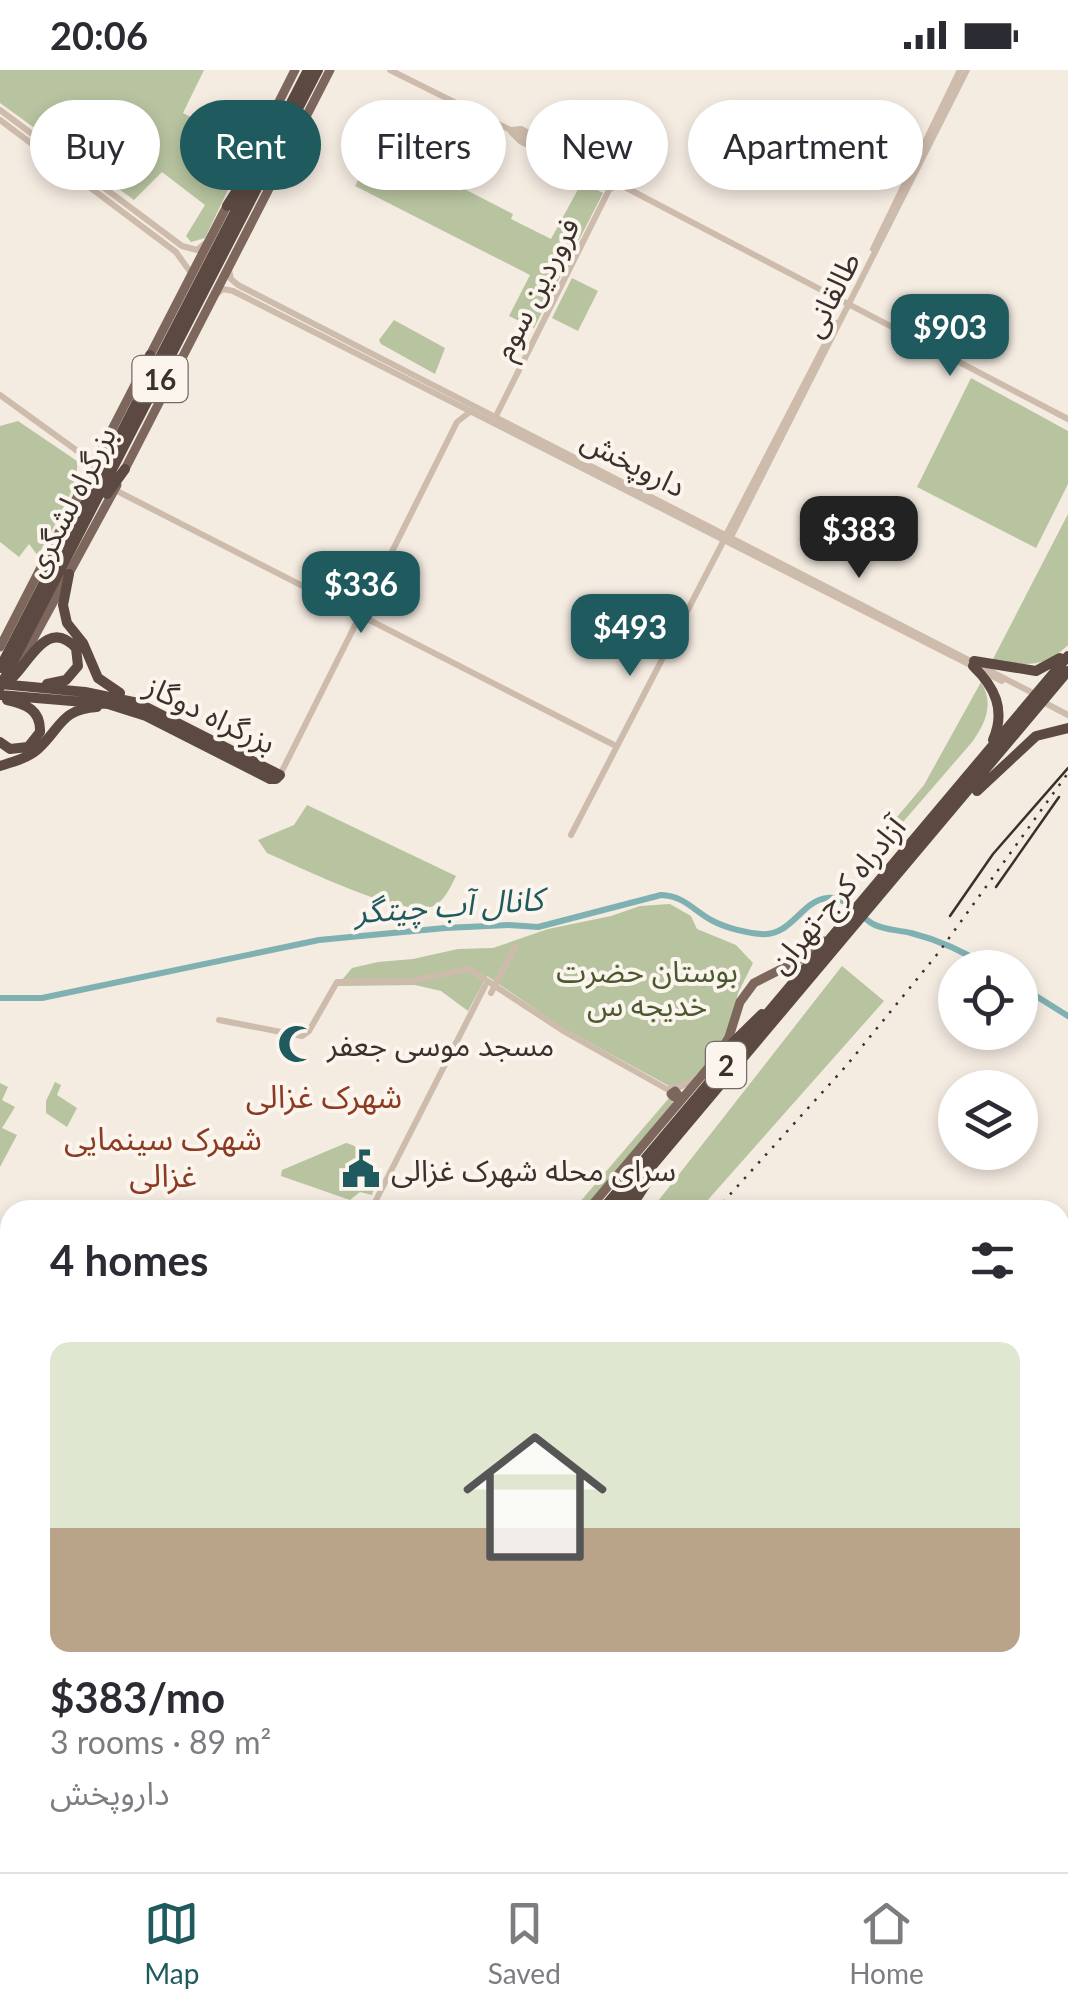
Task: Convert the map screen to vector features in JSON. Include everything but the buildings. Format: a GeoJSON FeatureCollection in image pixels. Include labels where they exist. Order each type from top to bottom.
{"type":"FeatureCollection","features":[{"type":"Feature","properties":{"kind":"highway","name":"بزرگراه لشگری"},"geometry":{"type":"LineString","coordinates":[[292,100],[308,70]]}},
{"type":"Feature","properties":{"kind":"highway","name":"بزرگراه لشگری"},"geometry":{"type":"LineString","coordinates":[[8,684],[318,70]]}},
{"type":"Feature","properties":{"kind":"highway"},"geometry":{"type":"LineString","coordinates":[[226,206],[237,190]]}},
{"type":"Feature","properties":{"kind":"highway","name":"بزرگراه لشگری"},"geometry":{"type":"LineString","coordinates":[[0,668],[246,190]]}},
{"type":"Feature","properties":{"kind":"highway"},"geometry":{"type":"LineString","coordinates":[[121,434],[150,355]]}},
{"type":"Feature","properties":{"kind":"highway"},"geometry":{"type":"LineString","coordinates":[[84,528],[124,469]]}},
{"type":"Feature","properties":{"kind":"highway"},"geometry":{"type":"LineString","coordinates":[[69,574],[63,605],[67,622],[98,678],[138,703]]}},
{"type":"Feature","properties":{"kind":"highway"},"geometry":{"type":"LineString","coordinates":[[58,636],[76,648],[78,666],[66,680],[8,684],[42,641],[58,636]]}},
{"type":"Feature","properties":{"kind":"highway"},"geometry":{"type":"LineString","coordinates":[[973,663],[1036,671],[1068,653]]}},
{"type":"Feature","properties":{"kind":"highway","name":"آزادراه کرج-تهران"},"geometry":{"type":"LineString","coordinates":[[870,901],[1068,653]]}},
{"type":"Feature","properties":{"kind":"highway"},"geometry":{"type":"LineString","coordinates":[[973,663],[991,684],[999,709],[996,732],[980,762]]}},
{"type":"Feature","properties":{"kind":"highway","name":"2"},"geometry":{"type":"LineString","coordinates":[[623,1200],[851,922],[942,824],[1068,671]]}},
{"type":"Feature","properties":{"kind":"highway","name":"بزرگراه دوگاز"},"geometry":{"type":"LineString","coordinates":[[0,699],[30,696],[108,704],[270,779],[276,780],[280,775],[138,703],[85,692],[8,684]]}},
{"type":"Feature","properties":{"kind":"highway"},"geometry":{"type":"LineString","coordinates":[[0,699],[32,708],[38,716],[40,732],[28,748],[10,749],[0,742]]}},
{"type":"Feature","properties":{"kind":"highway"},"geometry":{"type":"LineString","coordinates":[[0,766],[40,748],[55,726],[73,712],[97,707],[126,710]]}},
{"type":"Feature","properties":{"kind":"highway"},"geometry":{"type":"LineString","coordinates":[[942,824],[1036,736],[1068,728]]}},
{"type":"Feature","properties":{"kind":"highway","name":"آزادراه کرج-تهران"},"geometry":{"type":"LineString","coordinates":[[610,1200],[851,922]]}},
{"type":"Feature","properties":{"kind":"highway"},"geometry":{"type":"LineString","coordinates":[[716,1060],[786,993]]}},
{"type":"Feature","properties":{"kind":"highway"},"geometry":{"type":"LineString","coordinates":[[634,1200],[670,1144]]}},
{"type":"Feature","properties":{"kind":"main road"},"geometry":{"type":"LineString","coordinates":[[0,647],[295,70]]}},
{"type":"Feature","properties":{"kind":"main road"},"geometry":{"type":"LineString","coordinates":[[0,699],[115,490],[330,70]]}},
{"type":"Feature","properties":{"kind":"main road"},"geometry":{"type":"LineString","coordinates":[[596,1200],[676,1095],[716,1060],[729,1037],[740,1002],[754,983],[809,954],[851,922]]}},
{"type":"Feature","properties":{"kind":"street"},"geometry":{"type":"LineString","coordinates":[[390,70],[526,139]]}},
{"type":"Feature","properties":{"kind":"street","name":"طالقانی"},"geometry":{"type":"LineString","coordinates":[[571,836],[849,302],[963,70]]}},
{"type":"Feature","properties":{"kind":"street"},"geometry":{"type":"LineString","coordinates":[[0,110],[182,246],[197,250],[206,244]]}},
{"type":"Feature","properties":{"kind":"street"},"geometry":{"type":"LineString","coordinates":[[0,120],[176,252],[191,273]]}},
{"type":"Feature","properties":{"kind":"street","name":"فروردین سوم"},"geometry":{"type":"LineString","coordinates":[[496,416],[610,190]]}},
{"type":"Feature","properties":{"kind":"street"},"geometry":{"type":"LineString","coordinates":[[623,190],[849,302],[1068,419]]}},
{"type":"Feature","properties":{"kind":"street"},"geometry":{"type":"LineString","coordinates":[[214,296],[223,289],[235,288],[229,276],[230,264]]}},
{"type":"Feature","properties":{"kind":"street","name":"داروپخش"},"geometry":{"type":"LineString","coordinates":[[235,288],[496,416],[1030,693]]}},
{"type":"Feature","properties":{"kind":"street"},"geometry":{"type":"LineString","coordinates":[[0,394],[94,463]]}},
{"type":"Feature","properties":{"kind":"street"},"geometry":{"type":"LineString","coordinates":[[280,775],[457,422],[460,401]]}},
{"type":"Feature","properties":{"kind":"street","name":"داروپخش"},"geometry":{"type":"LineString","coordinates":[[460,401],[471,411],[727,537]]}},
{"type":"Feature","properties":{"kind":"street"},"geometry":{"type":"LineString","coordinates":[[457,422],[471,411]]}},
{"type":"Feature","properties":{"kind":"street"},"geometry":{"type":"LineString","coordinates":[[115,490],[616,746]]}},
{"type":"Feature","properties":{"kind":"street"},"geometry":{"type":"LineString","coordinates":[[1048,703],[1068,713]]}},
{"type":"Feature","properties":{"kind":"street"},"geometry":{"type":"LineString","coordinates":[[375,1200],[515,947]]}},
{"type":"Feature","properties":{"kind":"street"},"geometry":{"type":"LineString","coordinates":[[218,1020],[302,1036],[310,1031],[338,982],[410,981],[470,968],[564,1032],[676,1095],[678,1088],[702,1076]]}},
{"type":"Feature","properties":{"kind":"green space"},"geometry":{"type":"Polygon","coordinates":[[[0,70],[204,70],[189,100],[180,100],[180,186],[160,174],[160,100],[30,100],[30,125],[0,103],[0,70]]]}},
{"type":"Feature","properties":{"kind":"green space"},"geometry":{"type":"Polygon","coordinates":[[[120,190],[144,190],[134,200],[120,190]]]}},
{"type":"Feature","properties":{"kind":"green space"},"geometry":{"type":"Polygon","coordinates":[[[185,190],[228,190],[205,238],[191,242],[186,236],[205,205],[185,190]]]}},
{"type":"Feature","properties":{"kind":"green space"},"geometry":{"type":"Polygon","coordinates":[[[363,190],[466,190],[551,239],[578,190],[603,193],[534,328],[509,316],[530,275],[363,190]]]}},
{"type":"Feature","properties":{"kind":"green space"},"geometry":{"type":"Polygon","coordinates":[[[572,278],[598,291],[578,331],[552,318],[572,278]]]}},
{"type":"Feature","properties":{"kind":"green space"},"geometry":{"type":"Polygon","coordinates":[[[394,320],[445,348],[435,374],[381,344],[379,340],[394,320]]]}},
{"type":"Feature","properties":{"kind":"green space"},"geometry":{"type":"Polygon","coordinates":[[[971,378],[1068,431],[1068,484],[1036,548],[917,487],[971,378]]]}},
{"type":"Feature","properties":{"kind":"green space"},"geometry":{"type":"Polygon","coordinates":[[[18,421],[77,461],[74,484],[38,556],[29,544],[19,557],[0,542],[0,426],[18,421]]]}},
{"type":"Feature","properties":{"kind":"green space"},"geometry":{"type":"Polygon","coordinates":[[[1068,514],[1068,645],[1042,662],[992,661],[1068,514]]]}},
{"type":"Feature","properties":{"kind":"green space"},"geometry":{"type":"Polygon","coordinates":[[[981,682],[987,713],[973,741],[890,837],[875,843],[924,785],[981,682]]]}},
{"type":"Feature","properties":{"kind":"green space"},"geometry":{"type":"Polygon","coordinates":[[[307,805],[456,876],[448,892],[431,907],[390,903],[267,853],[258,840],[294,825],[307,805]]]}},
{"type":"Feature","properties":{"kind":"green space","name":"بوستان حضرت خدیجه س"},"geometry":{"type":"Polygon","coordinates":[[[670,904],[691,916],[697,929],[736,945],[753,963],[738,993],[730,1029],[705,1069],[681,1085],[669,1086],[563,1028],[487,976],[468,1011],[441,991],[415,985],[337,986],[352,968],[458,949],[493,948],[548,929],[640,906],[670,904]]]}},
{"type":"Feature","properties":{"kind":"green space"},"geometry":{"type":"Polygon","coordinates":[[[842,966],[884,1001],[708,1200],[659,1200],[842,966]]]}},
{"type":"Feature","properties":{"kind":"green space"},"geometry":{"type":"Polygon","coordinates":[[[55,1082],[61,1085],[57,1095],[77,1108],[67,1127],[46,1113],[46,1101],[55,1082]]]}},
{"type":"Feature","properties":{"kind":"green space"},"geometry":{"type":"Polygon","coordinates":[[[0,1083],[8,1087],[2,1100],[15,1107],[2,1128],[17,1135],[0,1167],[0,1083]]]}},
{"type":"Feature","properties":{"kind":"green space"},"geometry":{"type":"Polygon","coordinates":[[[669,1098],[673,1103],[594,1200],[582,1200],[669,1098]]]}},
{"type":"Feature","properties":{"kind":"green space"},"geometry":{"type":"Polygon","coordinates":[[[346,1143],[362,1151],[371,1162],[375,1177],[372,1195],[360,1192],[350,1200],[281,1176],[282,1170],[346,1143]]]}},
{"type":"Feature","properties":{"kind":"waterway","name":"کانال آب چیتگر"},"geometry":{"type":"LineString","coordinates":[[0,998],[42,998],[319,940],[445,928],[538,927],[661,895],[684,901],[720,924],[761,934],[780,930],[810,905],[834,898],[877,926],[932,939],[957,950]]}},
{"type":"Feature","properties":{"kind":"waterway","name":"کانال آب چیتگر"},"geometry":{"type":"LineString","coordinates":[[1038,997],[1068,1016]]}},
{"type":"Feature","properties":{"kind":"tram line"},"geometry":{"type":"LineString","coordinates":[[950,916],[993,854],[1068,768]]}},
{"type":"Feature","properties":{"kind":"tram line"},"geometry":{"type":"LineString","coordinates":[[996,887],[1059,797]]}},
{"type":"Feature","properties":{"kind":"railway"},"geometry":{"type":"LineString","coordinates":[[725,1200],[847,1065],[939,952],[1068,773]]}},
{"type":"Feature","properties":{"kind":"place","name":"مسجد موسی جعفر"},"geometry":{"type":"Point","coordinates":[297,1044]}},
{"type":"Feature","properties":{"kind":"place","name":"سرای محله شهرک غزالی"},"geometry":{"type":"Point","coordinates":[361,1169]}},
{"type":"Feature","properties":{"kind":"district","name":"شهرک غزالی"},"geometry":{"type":"Point","coordinates":[324,1095]}},
{"type":"Feature","properties":{"kind":"district","name":"شهرک سینمایی غزالی"},"geometry":{"type":"Point","coordinates":[163,1156]}}]}
